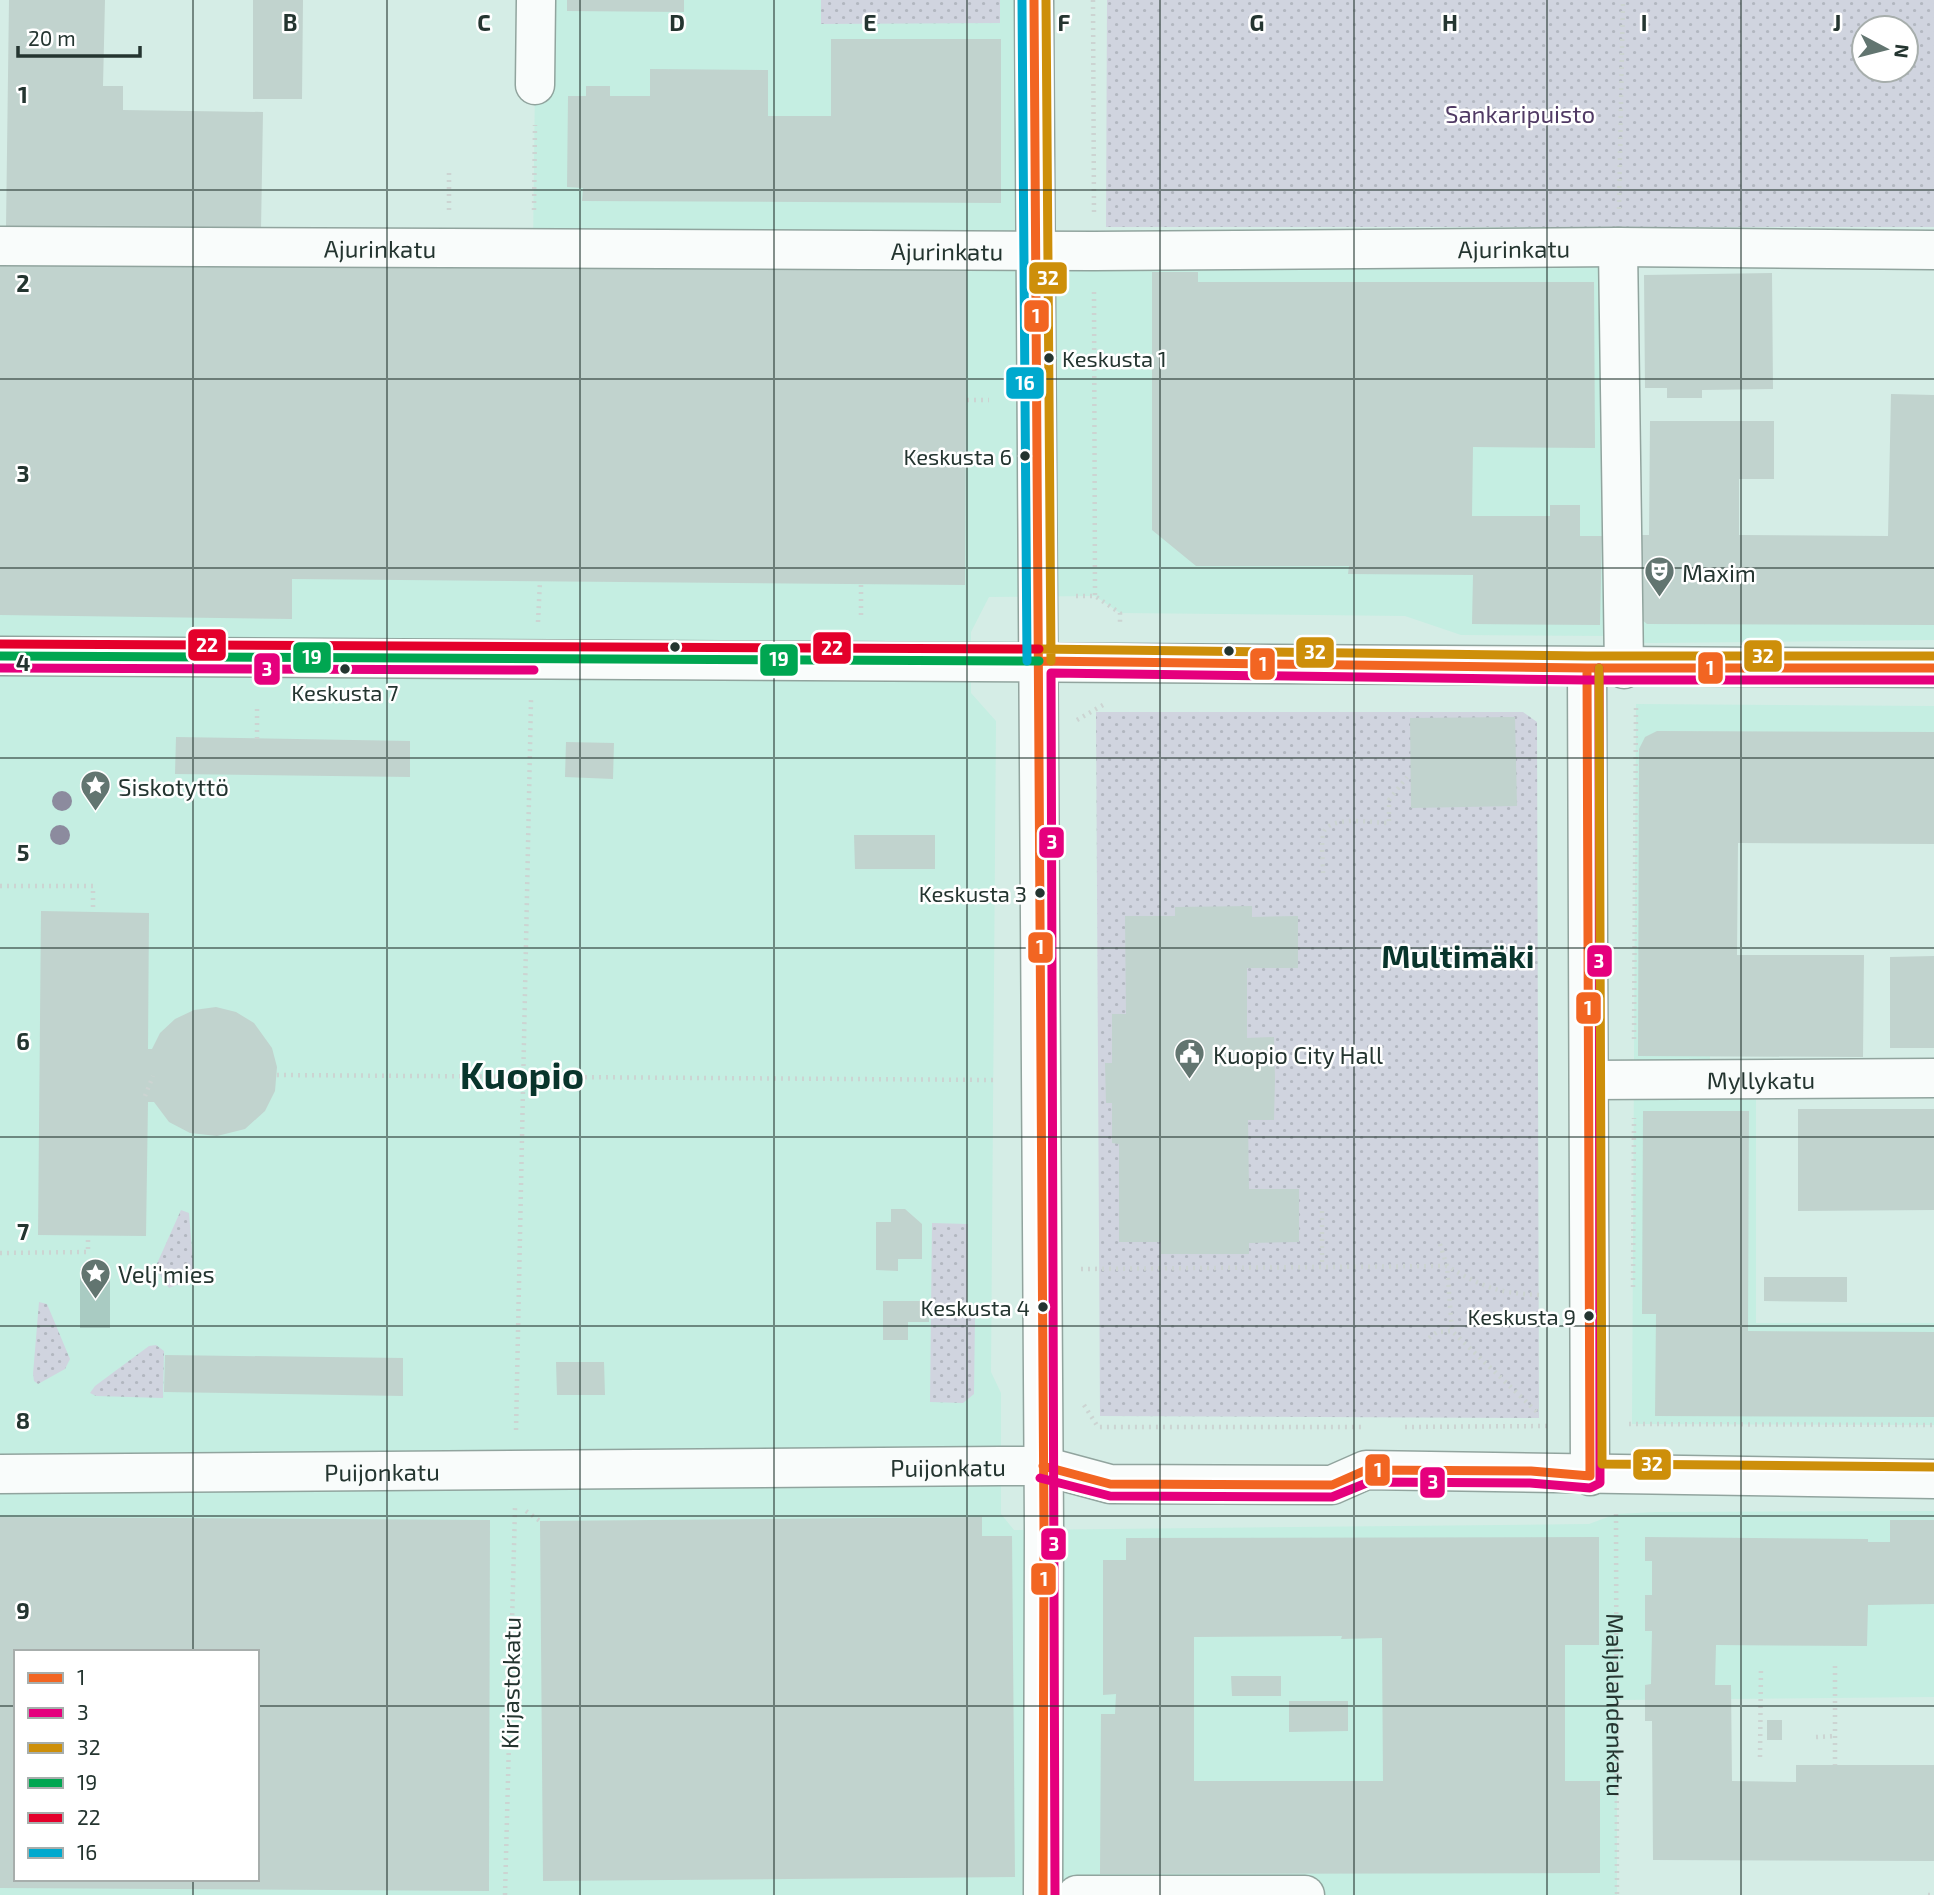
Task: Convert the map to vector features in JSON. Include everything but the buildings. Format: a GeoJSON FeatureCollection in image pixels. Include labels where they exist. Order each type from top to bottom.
{"type":"FeatureCollection","features":[{"type":"Feature","properties":{"kind":"street"},"geometry":{"type":"LineString","coordinates":[[536,0],[536,85]]}},
{"type":"Feature","properties":{"kind":"street"},"geometry":{"type":"LineString","coordinates":[[1034,0],[1043,1895]]}},
{"type":"Feature","properties":{"kind":"street","name":"Ajurinkatu"},"geometry":{"type":"LineString","coordinates":[[0,246],[1034,251],[1618,247],[1934,250]]}},
{"type":"Feature","properties":{"kind":"street"},"geometry":{"type":"LineString","coordinates":[[1590,1476],[1588,1080],[1605,669],[1618,247]]}},
{"type":"Feature","properties":{"kind":"street"},"geometry":{"type":"LineString","coordinates":[[0,656],[1039,661],[1605,669],[1934,668]]}},
{"type":"Feature","properties":{"kind":"street","name":"Myllykatu"},"geometry":{"type":"LineString","coordinates":[[1588,1080],[1934,1077]]}},
{"type":"Feature","properties":{"kind":"street","name":"Puijonkatu"},"geometry":{"type":"LineString","coordinates":[[0,1474],[1043,1466],[1110,1484],[1332,1485],[1366,1470],[1531,1471],[1590,1476],[1934,1479]]}},
{"type":"Feature","properties":{"kind":"street"},"geometry":{"type":"LineString","coordinates":[[1077,1895],[1305,1895]]}},
{"type":"Feature","properties":{"kind":"path"},"geometry":{"type":"LineString","coordinates":[[1093,0],[1095,596],[1120,613]]}},
{"type":"Feature","properties":{"kind":"path"},"geometry":{"type":"LineString","coordinates":[[1619,202],[1623,0]]}},
{"type":"Feature","properties":{"kind":"path"},"geometry":{"type":"LineString","coordinates":[[533,248],[536,85]]}},
{"type":"Feature","properties":{"kind":"path"},"geometry":{"type":"LineString","coordinates":[[967,400],[989,400]]}},
{"type":"Feature","properties":{"kind":"path"},"geometry":{"type":"LineString","coordinates":[[861,584],[861,615]]}},
{"type":"Feature","properties":{"kind":"path","name":"Kirjastokatu"},"geometry":{"type":"LineString","coordinates":[[505,1895],[534,658]]}},
{"type":"Feature","properties":{"kind":"path"},"geometry":{"type":"LineString","coordinates":[[1078,734],[1078,720],[1109,701]]}},
{"type":"Feature","properties":{"kind":"path"},"geometry":{"type":"LineString","coordinates":[[257,707],[257,739]]}},
{"type":"Feature","properties":{"kind":"path"},"geometry":{"type":"LineString","coordinates":[[1323,873],[1323,836],[1328,827],[1337,822],[1389,823],[1389,800],[1407,776]]}},
{"type":"Feature","properties":{"kind":"path"},"geometry":{"type":"LineString","coordinates":[[0,886],[93,886],[93,912]]}},
{"type":"Feature","properties":{"kind":"path"},"geometry":{"type":"LineString","coordinates":[[278,1075],[523,1074],[994,1080]]}},
{"type":"Feature","properties":{"kind":"path"},"geometry":{"type":"LineString","coordinates":[[145,1096],[153,1076]]}},
{"type":"Feature","properties":{"kind":"path"},"geometry":{"type":"LineString","coordinates":[[1322,1210],[1322,1267]]}},
{"type":"Feature","properties":{"kind":"path"},"geometry":{"type":"LineString","coordinates":[[0,1253],[88,1252],[88,1235]]}},
{"type":"Feature","properties":{"kind":"path"},"geometry":{"type":"LineString","coordinates":[[1440,1244],[1447,1266],[1452,1331],[1539,1413]]}},
{"type":"Feature","properties":{"kind":"path"},"geometry":{"type":"LineString","coordinates":[[1076,1269],[1447,1266],[1482,1286],[1504,1293],[1539,1295]]}},
{"type":"Feature","properties":{"kind":"path"},"geometry":{"type":"LineString","coordinates":[[1429,1339],[1437,1332],[1452,1331]]}},
{"type":"Feature","properties":{"kind":"path"},"geometry":{"type":"LineString","coordinates":[[1084,1404],[1098,1427],[1370,1427]]}},
{"type":"Feature","properties":{"kind":"path"},"geometry":{"type":"LineString","coordinates":[[1632,1424],[1934,1425]]}},
{"type":"Feature","properties":{"kind":"path"},"geometry":{"type":"LineString","coordinates":[[1397,1427],[1539,1426]]}},
{"type":"Feature","properties":{"kind":"path","name":"Maljalahdenkatu"},"geometry":{"type":"LineString","coordinates":[[1616,1514],[1617,1895]]}},
{"type":"Feature","properties":{"kind":"path"},"geometry":{"type":"LineString","coordinates":[[1835,1665],[1835,1765]]}},
{"type":"Feature","properties":{"kind":"path"},"geometry":{"type":"LineString","coordinates":[[1760,1757],[1761,1666]]}},
{"type":"Feature","properties":{"kind":"path"},"geometry":{"type":"LineString","coordinates":[[1816,1737],[1835,1736]]}},
{"type":"Feature","properties":{"kind":"path"},"geometry":{"type":"LineString","coordinates":[[1928,1895],[1934,1895]]}},
{"type":"Feature","properties":{"kind":"shaded area"},"geometry":{"type":"Polygon","coordinates":[[[536,0],[1034,0],[1034,251],[1618,247],[1622,564],[1934,565],[1934,640],[1651,643],[1624,642],[1613,636],[1461,635],[1405,616],[1120,613],[1095,596],[989,597],[971,632],[971,693],[996,721],[991,1372],[1001,1393],[1001,1514],[1014,1530],[1589,1524],[1616,1514],[1656,1512],[1934,1511],[1934,1697],[1617,1700],[1617,1895],[0,1895],[0,247],[533,248],[536,0]]]}},
{"type":"Feature","properties":{"kind":"shaded area"},"geometry":{"type":"Polygon","coordinates":[[[1636,704],[1934,706],[1934,786],[1709,786],[1710,1078],[1756,1078],[1756,1323],[1934,1323],[1934,1425],[1632,1424],[1636,704]]]}},
{"type":"Feature","properties":{"kind":"shaded area"},"geometry":{"type":"Polygon","coordinates":[[[80,1269],[110,1269],[110,1328],[80,1328],[80,1269]]]}},
{"type":"Feature","properties":{"kind":"green space"},"geometry":{"type":"Polygon","coordinates":[[[821,0],[1000,0],[1000,23],[821,24],[821,0]]]}},
{"type":"Feature","properties":{"kind":"green space","name":"Sankaripuisto"},"geometry":{"type":"Polygon","coordinates":[[[1107,0],[1934,0],[1934,227],[1106,227],[1107,0]]]}},
{"type":"Feature","properties":{"kind":"green space"},"geometry":{"type":"Polygon","coordinates":[[[1096,712],[1523,712],[1537,722],[1539,1418],[1100,1416],[1096,712]]]}},
{"type":"Feature","properties":{"kind":"green space"},"geometry":{"type":"Polygon","coordinates":[[[181,1210],[189,1213],[194,1274],[192,1279],[169,1288],[155,1268],[181,1210]]]}},
{"type":"Feature","properties":{"kind":"green space"},"geometry":{"type":"Polygon","coordinates":[[[932,1223],[968,1224],[967,1315],[975,1315],[974,1394],[963,1403],[930,1402],[932,1223]]]}},
{"type":"Feature","properties":{"kind":"green space"},"geometry":{"type":"Polygon","coordinates":[[[39,1302],[47,1304],[70,1359],[65,1369],[38,1384],[34,1381],[33,1374],[39,1302]]]}},
{"type":"Feature","properties":{"kind":"green space"},"geometry":{"type":"Polygon","coordinates":[[[156,1345],[164,1351],[163,1398],[96,1396],[90,1393],[95,1386],[149,1346],[156,1345]]]}},
{"type":"Feature","properties":{"kind":"transit line","name":"16"},"geometry":{"type":"LineString","coordinates":[[1022,0],[1027,661]]}},
{"type":"Feature","properties":{"kind":"transit line","name":"1"},"geometry":{"type":"LineString","coordinates":[[1034,0],[1044,1530],[1043,1895]]}},
{"type":"Feature","properties":{"kind":"transit line","name":"32"},"geometry":{"type":"LineString","coordinates":[[1046,0],[1051,661]]}},
{"type":"Feature","properties":{"kind":"transit line","name":"22"},"geometry":{"type":"LineString","coordinates":[[0,644],[1039,649]]}},
{"type":"Feature","properties":{"kind":"transit line","name":"32"},"geometry":{"type":"LineString","coordinates":[[1039,649],[1587,656],[1934,656]]}},
{"type":"Feature","properties":{"kind":"transit line","name":"19"},"geometry":{"type":"LineString","coordinates":[[0,656],[1039,661]]}},
{"type":"Feature","properties":{"kind":"transit line","name":"1"},"geometry":{"type":"LineString","coordinates":[[1039,661],[1587,668],[1934,668]]}},
{"type":"Feature","properties":{"kind":"transit line","name":"3"},"geometry":{"type":"LineString","coordinates":[[0,668],[534,670]]}},
{"type":"Feature","properties":{"kind":"transit line","name":"1"},"geometry":{"type":"LineString","coordinates":[[1043,1466],[1110,1484],[1332,1485],[1366,1470],[1531,1471],[1590,1476],[1587,668]]}},
{"type":"Feature","properties":{"kind":"transit line","name":"3"},"geometry":{"type":"LineString","coordinates":[[1040,1478],[1110,1496],[1332,1497],[1369,1482],[1530,1483],[1590,1488],[1600,1483],[1599,668]]}},
{"type":"Feature","properties":{"kind":"transit line","name":"32"},"geometry":{"type":"LineString","coordinates":[[1599,668],[1602,1464],[1934,1467]]}},
{"type":"Feature","properties":{"kind":"transit line","name":"3"},"geometry":{"type":"LineString","coordinates":[[1055,1895],[1051,673],[1587,680],[1934,680]]}},
{"type":"Feature","properties":{"kind":"place","name":"Keskusta 1"},"geometry":{"type":"Point","coordinates":[1049,358]}},
{"type":"Feature","properties":{"kind":"place","name":"Keskusta 6"},"geometry":{"type":"Point","coordinates":[1025,456]}},
{"type":"Feature","properties":{"kind":"place","name":"Maxim"},"geometry":{"type":"Point","coordinates":[1659,599]}},
{"type":"Feature","properties":{"kind":"place","name":"Keskusta 7"},"geometry":{"type":"Point","coordinates":[345,669]}},
{"type":"Feature","properties":{"kind":"place","name":"Siskotyttö"},"geometry":{"type":"Point","coordinates":[95,813]}},
{"type":"Feature","properties":{"kind":"place","name":"Keskusta 3"},"geometry":{"type":"Point","coordinates":[1040,893]}},
{"type":"Feature","properties":{"kind":"place","name":"Kuopio City Hall"},"geometry":{"type":"Point","coordinates":[1190,1081]}},
{"type":"Feature","properties":{"kind":"place","name":"Velj'mies"},"geometry":{"type":"Point","coordinates":[95,1300]}},
{"type":"Feature","properties":{"kind":"place","name":"Keskusta 4"},"geometry":{"type":"Point","coordinates":[1043,1307]}},
{"type":"Feature","properties":{"kind":"place","name":"Keskusta 9"},"geometry":{"type":"Point","coordinates":[1589,1316]}},
{"type":"Feature","properties":{"kind":"district","name":"Multimäki"},"geometry":{"type":"Point","coordinates":[1458,955]}},
{"type":"Feature","properties":{"kind":"district","name":"Kuopio"},"geometry":{"type":"Point","coordinates":[522,1074]}}]}
